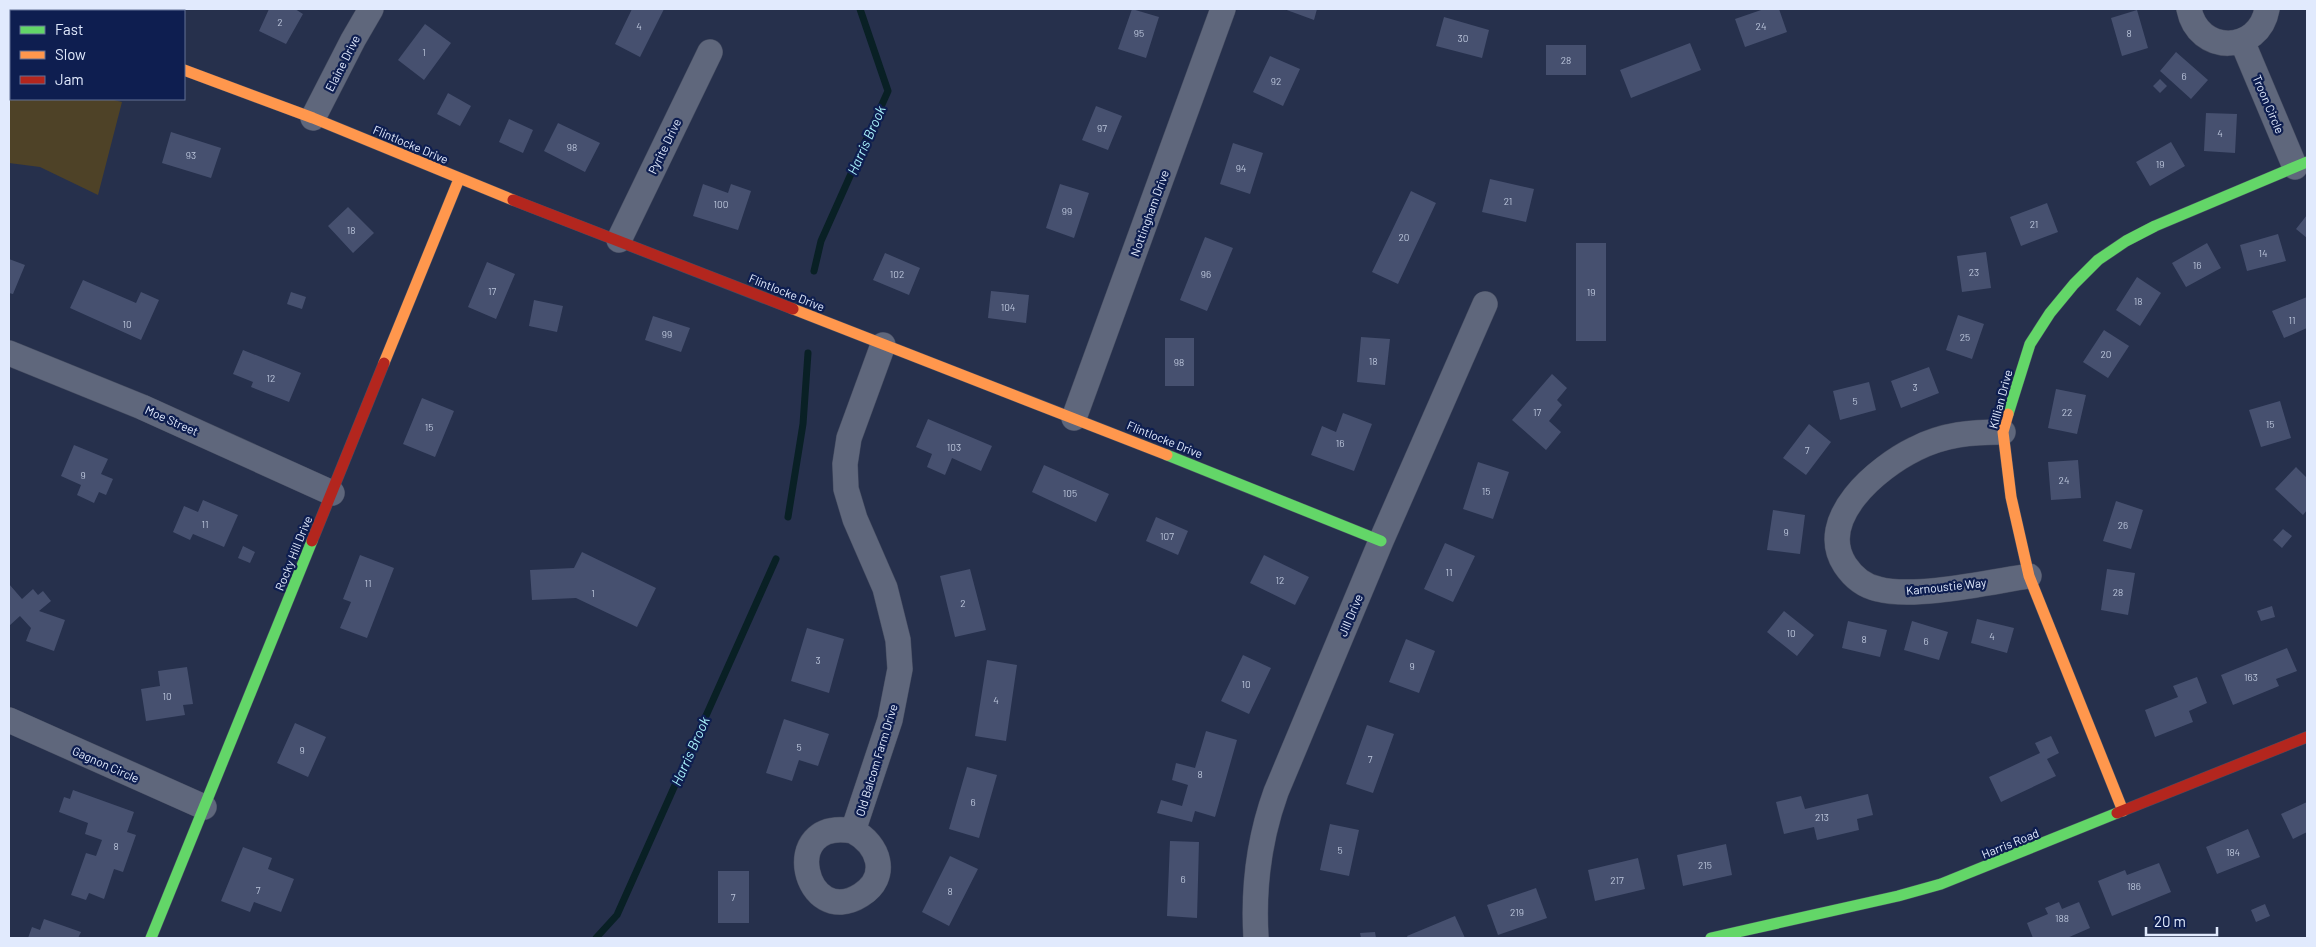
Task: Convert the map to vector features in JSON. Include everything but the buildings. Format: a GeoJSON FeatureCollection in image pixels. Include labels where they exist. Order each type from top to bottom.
{"type":"FeatureCollection","features":[{"type":"Feature","properties":{"kind":"street","name":"Elaine Drive"},"geometry":{"type":"LineString","coordinates":[[313,118],[371,9]]}},
{"type":"Feature","properties":{"kind":"street","name":"Nottingham Drive"},"geometry":{"type":"LineString","coordinates":[[1074,418],[1223,9]]}},
{"type":"Feature","properties":{"kind":"street"},"geometry":{"type":"LineString","coordinates":[[2189,9],[2196,26],[2209,38],[2225,43],[2242,41],[2250,37],[2262,26],[2267,9]]}},
{"type":"Feature","properties":{"kind":"street","name":"Troon Circle"},"geometry":{"type":"LineString","coordinates":[[2242,41],[2301,165]]}},
{"type":"Feature","properties":{"kind":"street","name":"Pyrite Drive"},"geometry":{"type":"LineString","coordinates":[[618,240],[710,52]]}},
{"type":"Feature","properties":{"kind":"street","name":"Flintlocke Drive"},"geometry":{"type":"LineString","coordinates":[[185,70],[313,118],[459,179],[1074,418],[1381,541]]}},
{"type":"Feature","properties":{"kind":"street","name":"Killian Drive"},"geometry":{"type":"LineString","coordinates":[[2123,811],[2029,576],[2011,497],[2003,432],[2030,344],[2050,313],[2074,284],[2098,260],[2126,241],[2155,226],[2301,165]]}},
{"type":"Feature","properties":{"kind":"street","name":"Rocky Hill Drive"},"geometry":{"type":"LineString","coordinates":[[151,938],[459,179]]}},
{"type":"Feature","properties":{"kind":"street","name":"Jill Drive"},"geometry":{"type":"LineString","coordinates":[[1256,938],[1258,873],[1266,819],[1381,541],[1485,304]]}},
{"type":"Feature","properties":{"kind":"street","name":"Old Balcom Farm Drive"},"geometry":{"type":"LineString","coordinates":[[853,831],[890,720],[900,669],[898,640],[885,588],[854,519],[846,490],[845,464],[849,438],[883,345]]}},
{"type":"Feature","properties":{"kind":"street","name":"Moe Street"},"geometry":{"type":"LineString","coordinates":[[9,353],[142,407],[332,493]]}},
{"type":"Feature","properties":{"kind":"street","name":"Karnoustie Way"},"geometry":{"type":"LineString","coordinates":[[2003,432],[1969,432],[1949,436],[1914,449],[1894,462],[1872,480],[1845,508],[1839,524],[1837,541],[1843,562],[1850,572],[1858,580],[1878,590],[1923,591],[2029,576]]}},
{"type":"Feature","properties":{"kind":"street","name":"Gagnon Circle"},"geometry":{"type":"LineString","coordinates":[[9,720],[204,807]]}},
{"type":"Feature","properties":{"kind":"street","name":"Harris Road"},"geometry":{"type":"LineString","coordinates":[[1711,938],[1898,896],[1941,884],[2307,736]]}},
{"type":"Feature","properties":{"kind":"shaded area"},"geometry":{"type":"Polygon","coordinates":[[[9,57],[10,100],[114,100],[122,102],[98,195],[40,167],[9,163],[9,57]]]}},
{"type":"Feature","properties":{"kind":"waterway","name":"Harris Brook"},"geometry":{"type":"LineString","coordinates":[[814,271],[821,241],[888,91],[860,9]]}},
{"type":"Feature","properties":{"kind":"waterway","name":"Harris Brook"},"geometry":{"type":"LineString","coordinates":[[788,517],[803,424],[808,353]]}},
{"type":"Feature","properties":{"kind":"waterway","name":"Harris Brook"},"geometry":{"type":"LineString","coordinates":[[596,938],[617,915],[776,559]]}},
{"type":"Feature","properties":{"kind":"traffic: fast"},"geometry":{"type":"LineString","coordinates":[[2008,414],[2030,344],[2050,313],[2074,284],[2098,260],[2126,241],[2155,226],[2307,162]]}},
{"type":"Feature","properties":{"kind":"traffic: fast"},"geometry":{"type":"LineString","coordinates":[[1167,455],[1381,541]]}},
{"type":"Feature","properties":{"kind":"traffic: fast"},"geometry":{"type":"LineString","coordinates":[[151,938],[312,541]]}},
{"type":"Feature","properties":{"kind":"traffic: fast"},"geometry":{"type":"LineString","coordinates":[[1711,938],[1898,896],[1941,884],[2117,813]]}},
{"type":"Feature","properties":{"kind":"traffic: slow"},"geometry":{"type":"LineString","coordinates":[[185,70],[313,118],[513,200]]}},
{"type":"Feature","properties":{"kind":"traffic: slow"},"geometry":{"type":"LineString","coordinates":[[384,363],[459,179]]}},
{"type":"Feature","properties":{"kind":"traffic: slow"},"geometry":{"type":"LineString","coordinates":[[793,309],[1167,455]]}},
{"type":"Feature","properties":{"kind":"traffic: slow"},"geometry":{"type":"LineString","coordinates":[[2008,414],[2003,432],[2011,497],[2029,576],[2123,811]]}},
{"type":"Feature","properties":{"kind":"traffic: jam"},"geometry":{"type":"LineString","coordinates":[[513,200],[793,309]]}},
{"type":"Feature","properties":{"kind":"traffic: jam"},"geometry":{"type":"LineString","coordinates":[[312,541],[384,363]]}},
{"type":"Feature","properties":{"kind":"traffic: jam"},"geometry":{"type":"LineString","coordinates":[[2117,813],[2307,737]]}}]}
